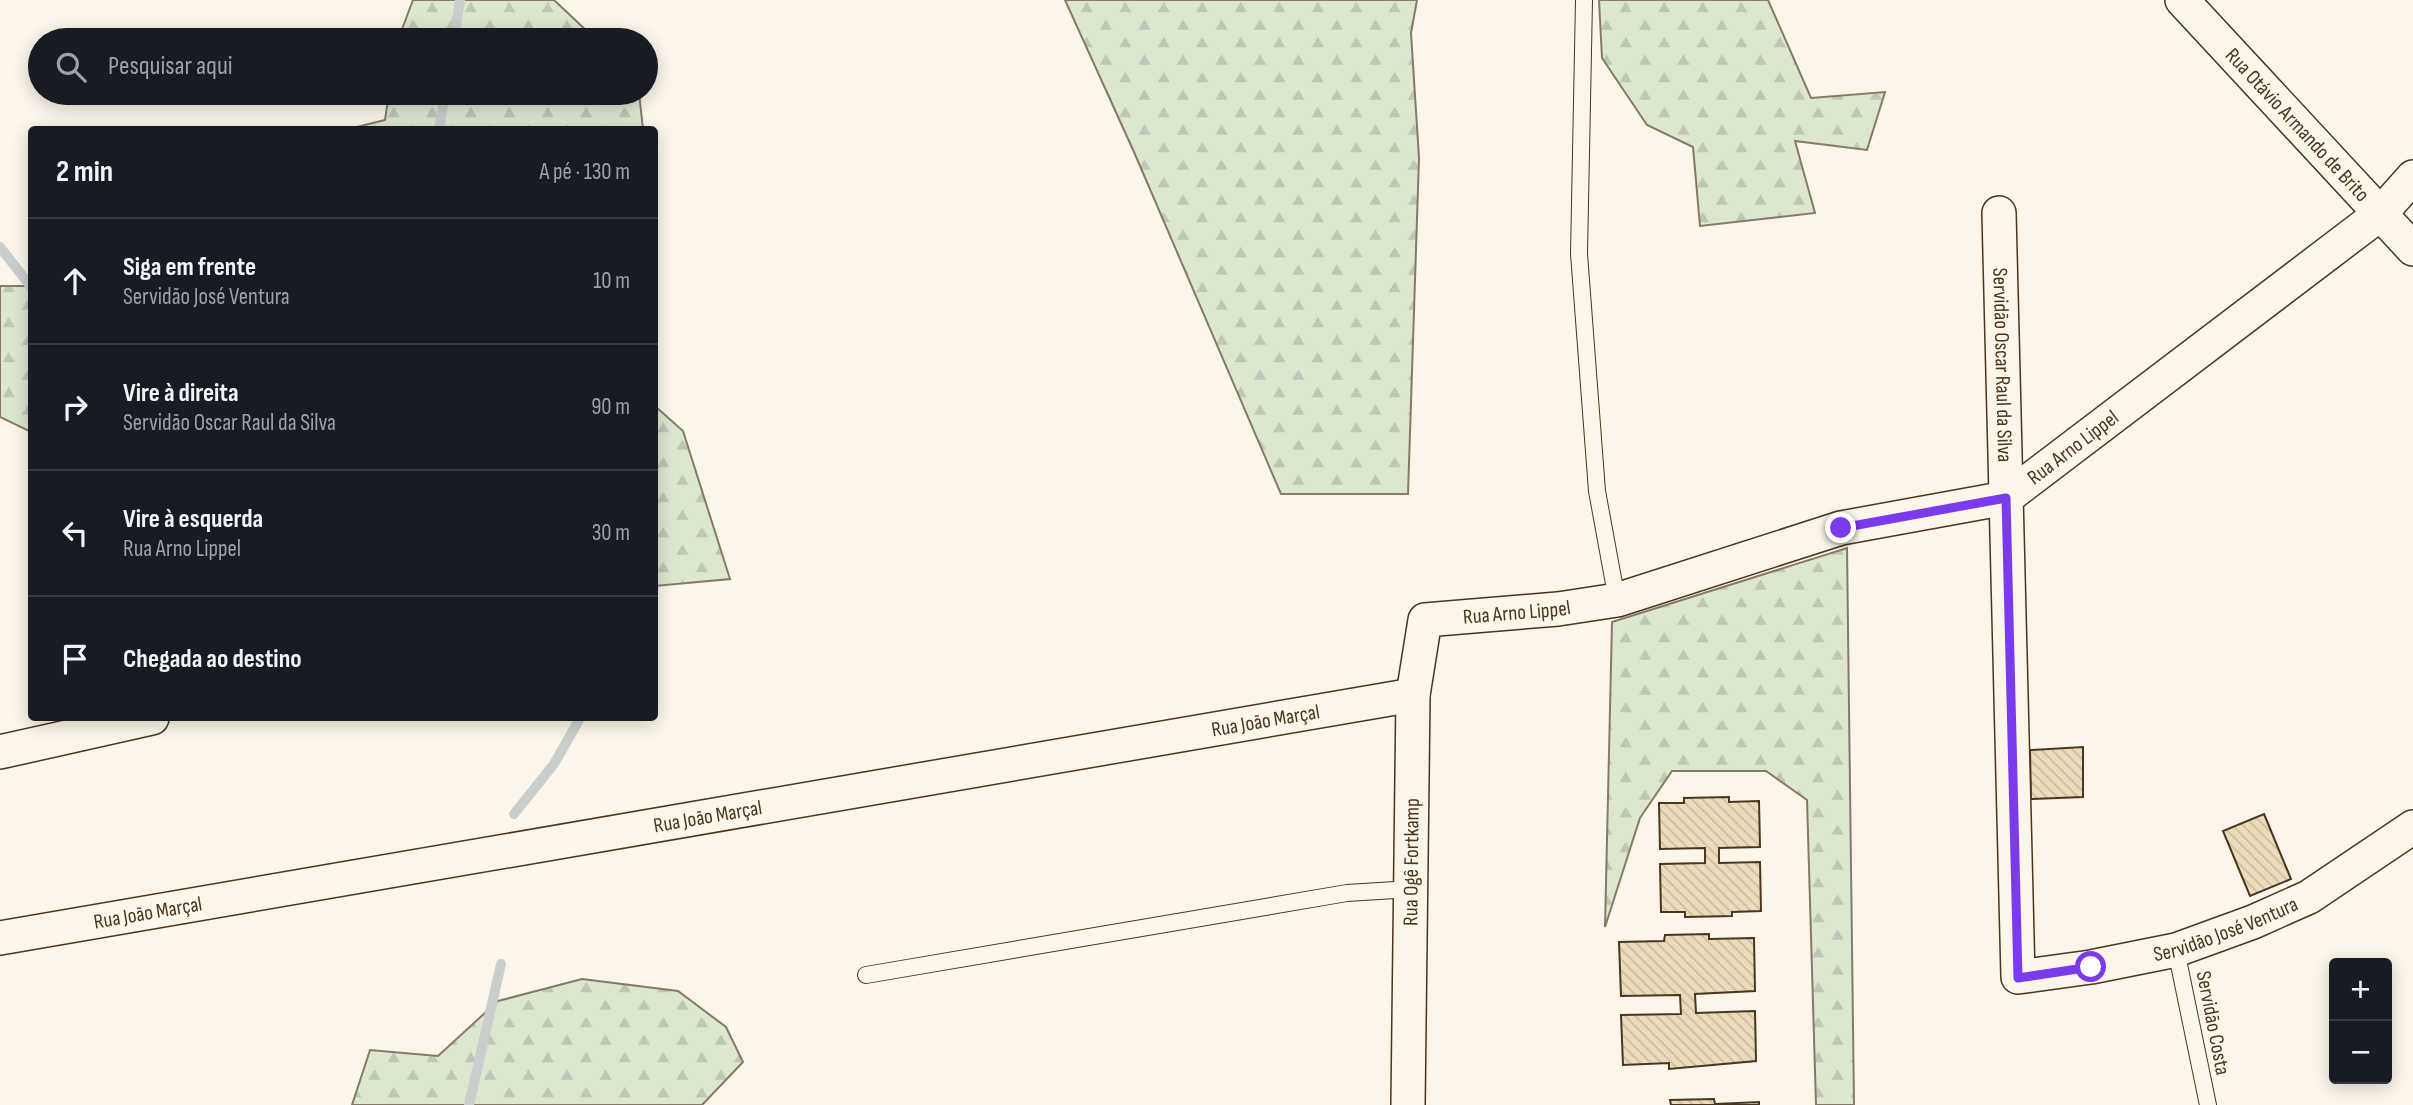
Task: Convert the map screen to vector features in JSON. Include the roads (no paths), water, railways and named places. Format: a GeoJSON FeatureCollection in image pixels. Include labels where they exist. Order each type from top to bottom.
{"type":"FeatureCollection","features":[{"type":"Feature","properties":{"kind":"street","name":"Rua Otávio Armando de Brito"},"geometry":{"type":"LineString","coordinates":[[2182,0],[2413,249]]}},
{"type":"Feature","properties":{"kind":"street","name":"Rua Arno Lippel"},"geometry":{"type":"LineString","coordinates":[[1425,620],[1558,609],[1617,600],[1841,528],[2006,498],[2380,214],[2413,177]]}},
{"type":"Feature","properties":{"kind":"street","name":"Servidão Oscar Raul da Silva"},"geometry":{"type":"LineString","coordinates":[[1999,213],[2018,978]]}},
{"type":"Feature","properties":{"kind":"street","name":"Rua Ogê Fortkamp"},"geometry":{"type":"LineString","coordinates":[[1408,1105],[1413,695],[1425,620]]}},
{"type":"Feature","properties":{"kind":"street","name":"Rua João Marçal"},"geometry":{"type":"LineString","coordinates":[[0,938],[1413,695]]}},
{"type":"Feature","properties":{"kind":"street"},"geometry":{"type":"LineString","coordinates":[[0,752],[139,721]]}},
{"type":"Feature","properties":{"kind":"street","name":"Servidão José Ventura"},"geometry":{"type":"LineString","coordinates":[[2018,978],[2176,950],[2253,922],[2309,897],[2413,827]]}},
{"type":"Feature","properties":{"kind":"lane"},"geometry":{"type":"LineString","coordinates":[[1584,0],[1578,254],[1597,491],[1617,600]]}},
{"type":"Feature","properties":{"kind":"lane"},"geometry":{"type":"LineString","coordinates":[[866,975],[1348,893],[1411,889]]}},
{"type":"Feature","properties":{"kind":"lane","name":"Servidão Costa"},"geometry":{"type":"LineString","coordinates":[[2176,950],[2208,1105]]}},
{"type":"Feature","properties":{"kind":"waterway"},"geometry":{"type":"LineString","coordinates":[[456,28],[460,0]]}},
{"type":"Feature","properties":{"kind":"waterway"},"geometry":{"type":"LineString","coordinates":[[440,126],[443,105]]}},
{"type":"Feature","properties":{"kind":"waterway"},"geometry":{"type":"LineString","coordinates":[[0,247],[28,283]]}},
{"type":"Feature","properties":{"kind":"waterway"},"geometry":{"type":"LineString","coordinates":[[514,814],[554,764],[578,721]]}},
{"type":"Feature","properties":{"kind":"waterway"},"geometry":{"type":"LineString","coordinates":[[469,1105],[501,964]]}}]}
